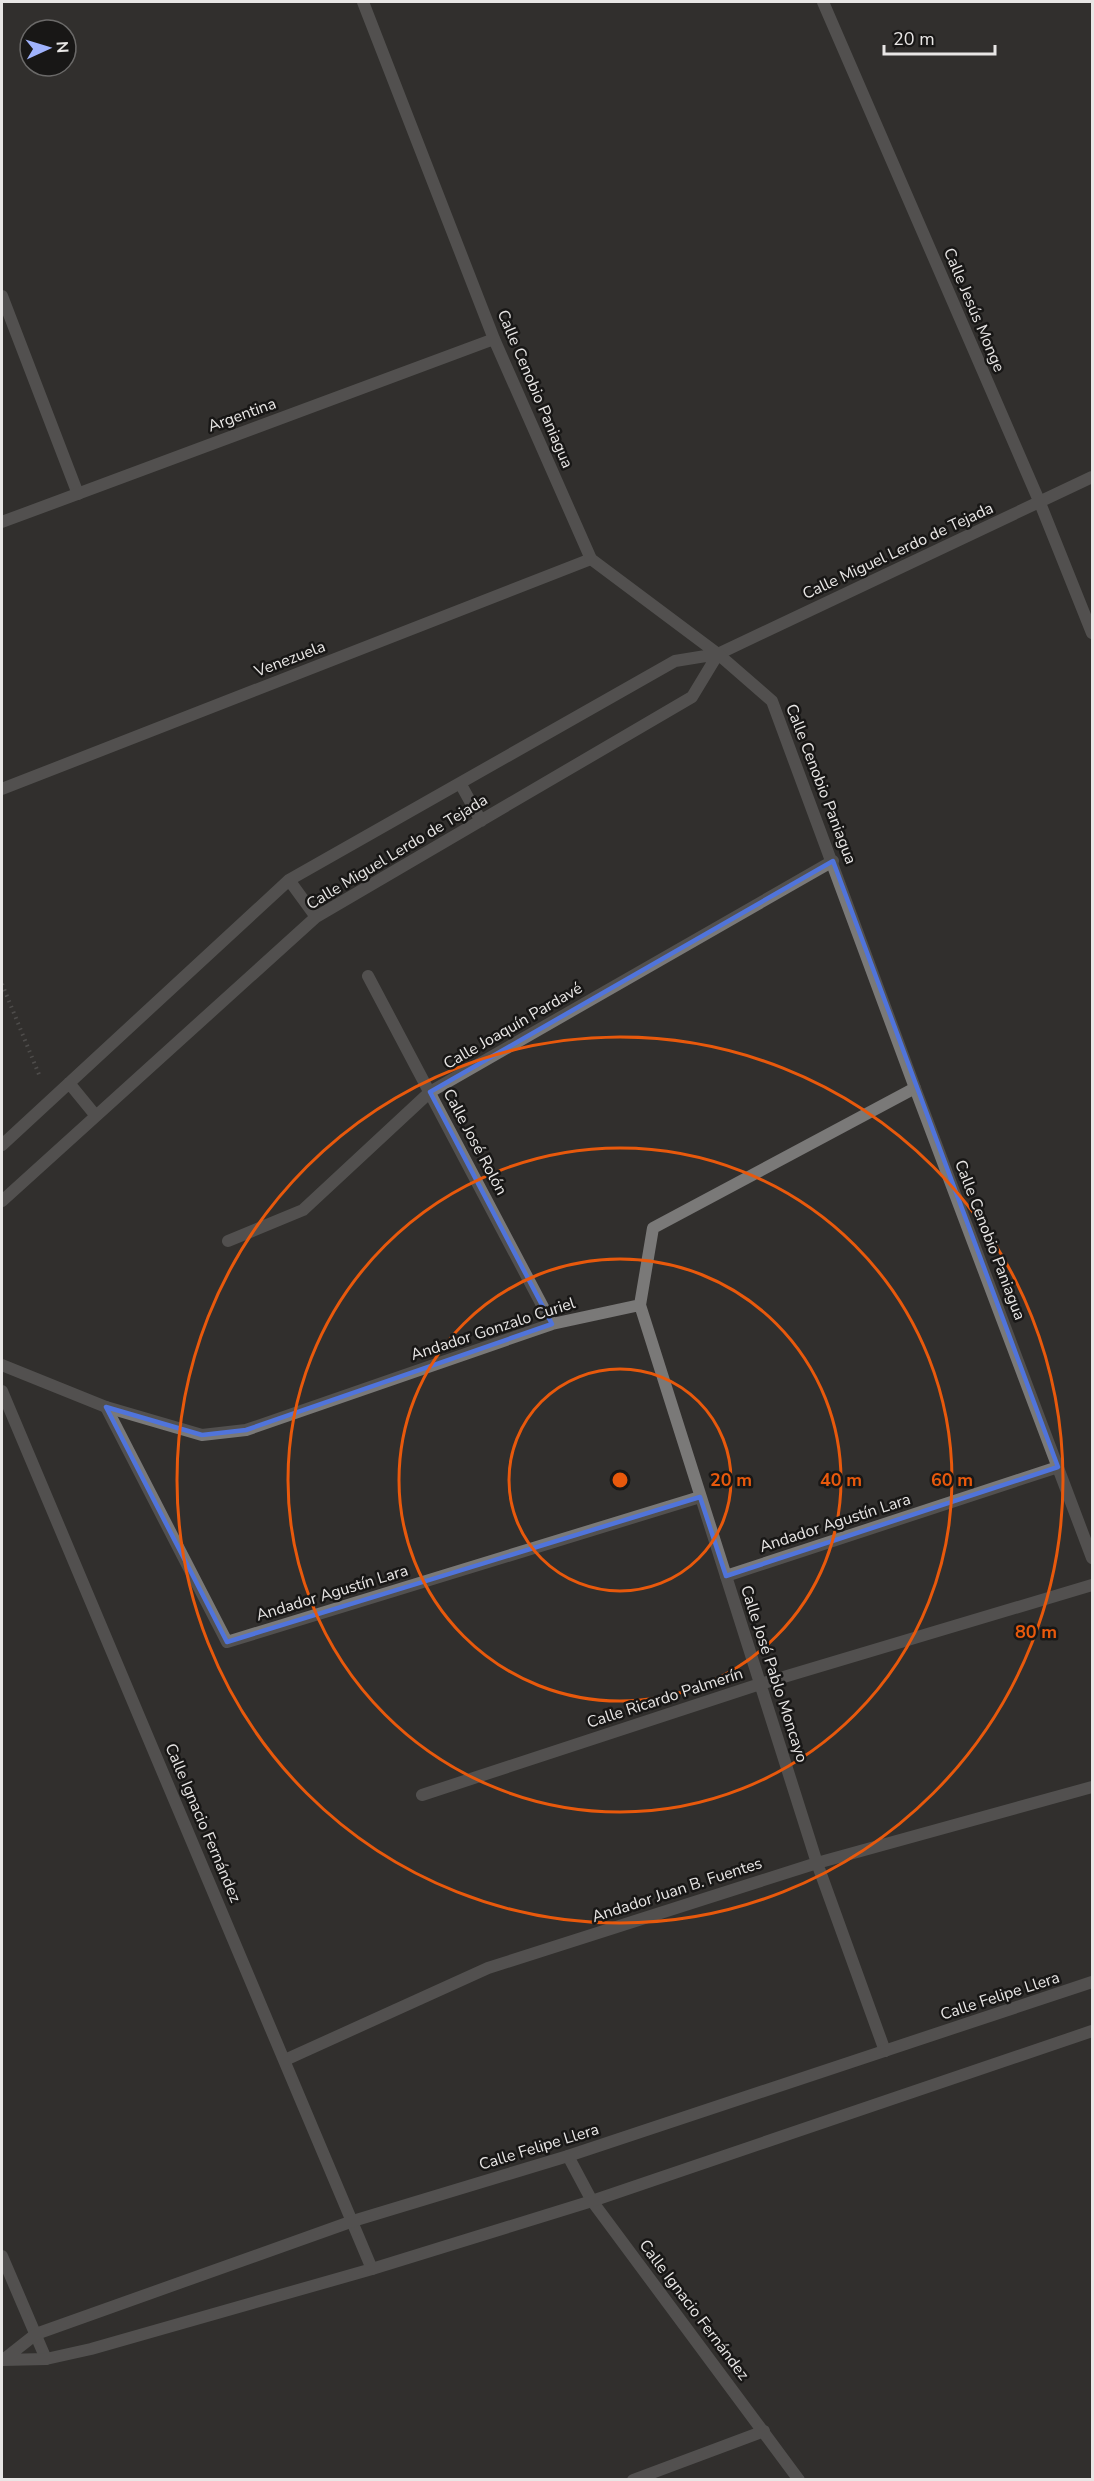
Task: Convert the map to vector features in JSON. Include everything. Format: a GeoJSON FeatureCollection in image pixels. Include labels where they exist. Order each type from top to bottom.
{"type":"FeatureCollection","features":[{"type":"Feature","properties":{"kind":"street","name":"Calle Cenobio Paniagua"},"geometry":{"type":"LineString","coordinates":[[363,2],[494,339],[591,559],[718,654],[772,701],[1092,1558]]}},
{"type":"Feature","properties":{"kind":"street","name":"Calle Jesús Monge"},"geometry":{"type":"LineString","coordinates":[[823,2],[1040,503],[1092,633]]}},
{"type":"Feature","properties":{"kind":"street"},"geometry":{"type":"LineString","coordinates":[[2,296],[78,494]]}},
{"type":"Feature","properties":{"kind":"street","name":"Argentina"},"geometry":{"type":"LineString","coordinates":[[2,522],[494,339]]}},
{"type":"Feature","properties":{"kind":"street","name":"Calle Miguel Lerdo de Tejada"},"geometry":{"type":"LineString","coordinates":[[2,1145],[290,880],[675,661],[718,654],[1092,477]]}},
{"type":"Feature","properties":{"kind":"street","name":"Venezuela"},"geometry":{"type":"LineString","coordinates":[[2,789],[591,559]]}},
{"type":"Feature","properties":{"kind":"street","name":"Calle Miguel Lerdo de Tejada"},"geometry":{"type":"LineString","coordinates":[[2,1201],[316,917],[692,697],[718,654]]}},
{"type":"Feature","properties":{"kind":"street"},"geometry":{"type":"LineString","coordinates":[[460,783],[481,821]]}},
{"type":"Feature","properties":{"kind":"street","name":"Calle Joaquín Pardavé"},"geometry":{"type":"LineString","coordinates":[[228,1241],[303,1210],[430,1092],[833,861]]}},
{"type":"Feature","properties":{"kind":"street"},"geometry":{"type":"LineString","coordinates":[[290,880],[316,917]]}},
{"type":"Feature","properties":{"kind":"street","name":"Calle José Rolón"},"geometry":{"type":"LineString","coordinates":[[368,976],[552,1324]]}},
{"type":"Feature","properties":{"kind":"street"},"geometry":{"type":"LineString","coordinates":[[69,1083],[96,1116]]}},
{"type":"Feature","properties":{"kind":"street"},"geometry":{"type":"LineString","coordinates":[[640,1305],[653,1228],[915,1088]]}},
{"type":"Feature","properties":{"kind":"street","name":"Andador Gonzalo Curiel"},"geometry":{"type":"LineString","coordinates":[[2,1365],[106,1407],[202,1435],[246,1431],[552,1324],[640,1305]]}},
{"type":"Feature","properties":{"kind":"street","name":"Calle José Pablo Moncayo"},"geometry":{"type":"LineString","coordinates":[[640,1305],[817,1863],[885,2051]]}},
{"type":"Feature","properties":{"kind":"street","name":"Calle Ignacio Fernández"},"geometry":{"type":"LineString","coordinates":[[2,1391],[372,2269]]}},
{"type":"Feature","properties":{"kind":"street","name":"Andador Agustín Lara"},"geometry":{"type":"LineString","coordinates":[[106,1407],[227,1642],[700,1497]]}},
{"type":"Feature","properties":{"kind":"street","name":"Andador Agustín Lara"},"geometry":{"type":"LineString","coordinates":[[726,1576],[1058,1467]]}},
{"type":"Feature","properties":{"kind":"street","name":"Calle Ricardo Palmerín"},"geometry":{"type":"LineString","coordinates":[[422,1795],[760,1684],[1092,1585]]}},
{"type":"Feature","properties":{"kind":"street","name":"Andador Juan B. Fuentes"},"geometry":{"type":"LineString","coordinates":[[285,2060],[488,1968],[817,1863],[1092,1787]]}},
{"type":"Feature","properties":{"kind":"street","name":"Calle Felipe Llera"},"geometry":{"type":"LineString","coordinates":[[2,2360],[36,2334],[353,2221],[568,2156],[1092,1982]]}},
{"type":"Feature","properties":{"kind":"street","name":"Calle Felipe Llera"},"geometry":{"type":"LineString","coordinates":[[2,2360],[46,2360],[91,2349],[372,2269],[592,2201],[1092,2031]]}},
{"type":"Feature","properties":{"kind":"street","name":"Calle Ignacio Fernández"},"geometry":{"type":"LineString","coordinates":[[568,2156],[592,2201],[799,2480]]}},
{"type":"Feature","properties":{"kind":"street"},"geometry":{"type":"LineString","coordinates":[[2,2256],[46,2360]]}},
{"type":"Feature","properties":{"kind":"street"},"geometry":{"type":"LineString","coordinates":[[633,2480],[764,2432]]}},
{"type":"Feature","properties":{"kind":"path"},"geometry":{"type":"LineString","coordinates":[[2,984],[50,1100]]}},
{"type":"Feature","properties":{"kind":"highlighted area"},"geometry":{"type":"Polygon","coordinates":[[[833,861],[1058,1467],[726,1576],[700,1497],[227,1642],[106,1407],[202,1435],[246,1430],[552,1324],[430,1092],[833,861]]]}}]}
